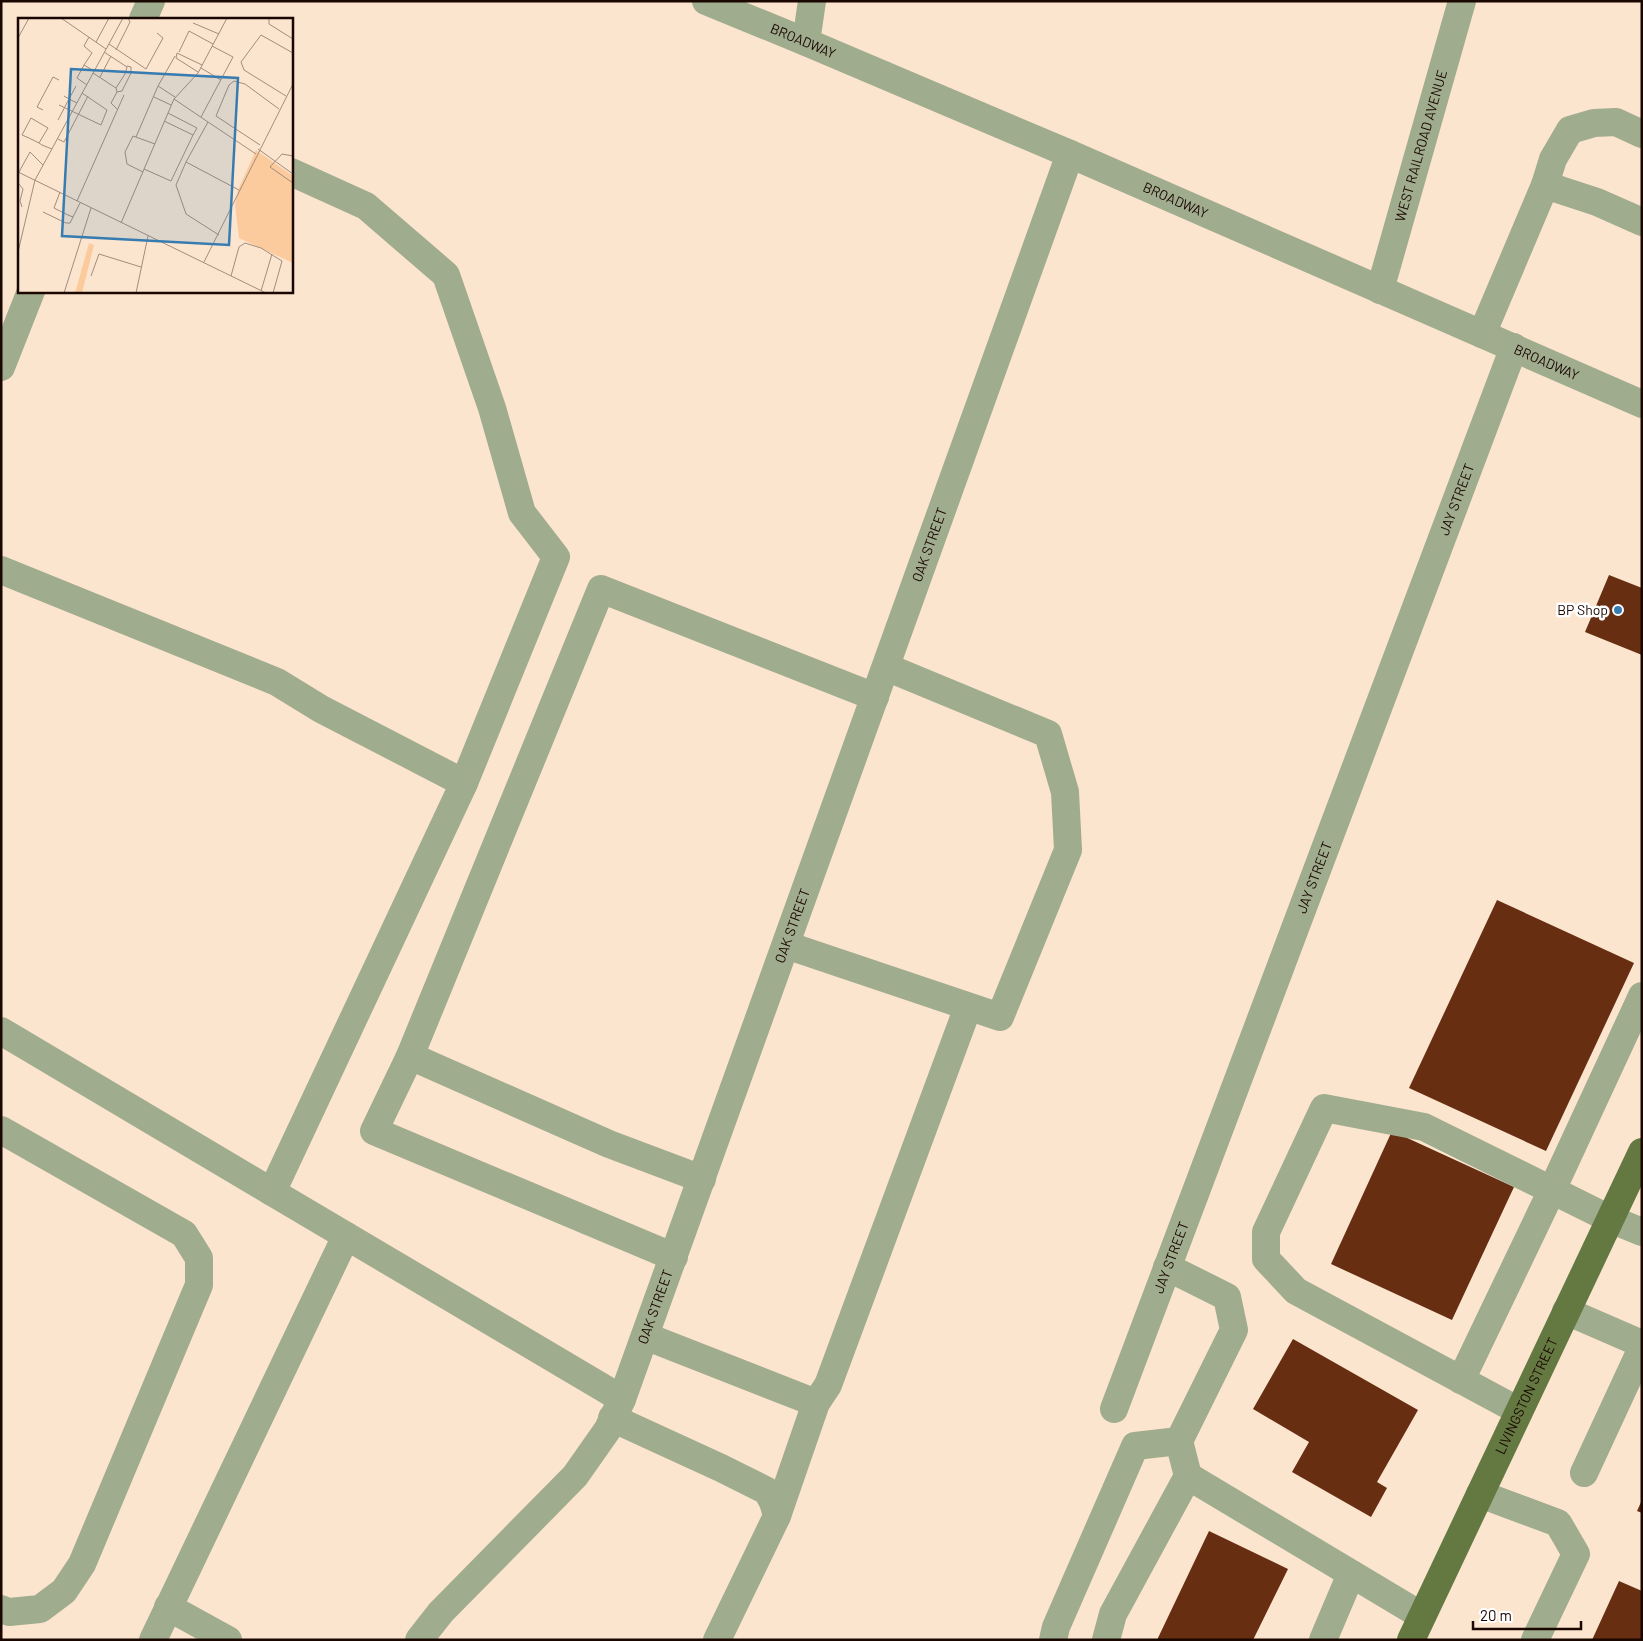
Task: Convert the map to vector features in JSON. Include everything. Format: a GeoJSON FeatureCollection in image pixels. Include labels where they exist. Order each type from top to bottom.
{"type":"FeatureCollection","features":[{"type":"Feature","properties":{"kind":"main road","name":"LIVINGSTON STREET"},"geometry":{"type":"LineString","coordinates":[[1418,1633],[1480,1494],[1642,1152]]}},
{"type":"Feature","properties":{"kind":"street"},"geometry":{"type":"LineString","coordinates":[[143,18],[151,1]]}},
{"type":"Feature","properties":{"kind":"street","name":"BROADWAY"},"geometry":{"type":"LineString","coordinates":[[706,1],[1070,154],[1642,404]]}},
{"type":"Feature","properties":{"kind":"street"},"geometry":{"type":"LineString","coordinates":[[806,42],[812,1]]}},
{"type":"Feature","properties":{"kind":"street","name":"WEST RAILROAD AVENUE"},"geometry":{"type":"LineString","coordinates":[[1380,290],[1462,1]]}},
{"type":"Feature","properties":{"kind":"street"},"geometry":{"type":"LineString","coordinates":[[1482,334],[1545,185],[1553,158],[1570,130],[1594,123],[1616,122],[1642,134]]}},
{"type":"Feature","properties":{"kind":"street","name":"OAK STREET"},"geometry":{"type":"LineString","coordinates":[[419,1640],[448,1605],[575,1476],[608,1429],[617,1409],[674,1257],[1070,154]]}},
{"type":"Feature","properties":{"kind":"street"},"geometry":{"type":"LineString","coordinates":[[272,1192],[464,783],[556,557],[522,513],[492,408],[446,275],[366,206],[292,172]]}},
{"type":"Feature","properties":{"kind":"street"},"geometry":{"type":"LineString","coordinates":[[1545,185],[1597,202],[1642,222]]}},
{"type":"Feature","properties":{"kind":"street"},"geometry":{"type":"LineString","coordinates":[[1,367],[32,292]]}},
{"type":"Feature","properties":{"kind":"street","name":"JAY STREET"},"geometry":{"type":"LineString","coordinates":[[1114,1409],[1514,347]]}},
{"type":"Feature","properties":{"kind":"street"},"geometry":{"type":"LineString","coordinates":[[1,570],[277,682],[321,710],[464,783]]}},
{"type":"Feature","properties":{"kind":"street"},"geometry":{"type":"LineString","coordinates":[[674,1257],[374,1131],[410,1056],[600,588],[875,697]]}},
{"type":"Feature","properties":{"kind":"street"},"geometry":{"type":"LineString","coordinates":[[786,945],[1000,1017],[1068,850],[1065,792],[1048,734],[886,667]]}},
{"type":"Feature","properties":{"kind":"street"},"geometry":{"type":"LineString","coordinates":[[1461,1380],[1642,996]]}},
{"type":"Feature","properties":{"kind":"street"},"geometry":{"type":"LineString","coordinates":[[717,1640],[777,1516],[816,1404],[828,1385],[968,1007]]}},
{"type":"Feature","properties":{"kind":"street"},"geometry":{"type":"LineString","coordinates":[[1,1030],[346,1236],[617,1409],[721,1468],[766,1491],[773,1502],[777,1516]]}},
{"type":"Feature","properties":{"kind":"street"},"geometry":{"type":"LineString","coordinates":[[410,1056],[609,1144],[702,1179]]}},
{"type":"Feature","properties":{"kind":"street"},"geometry":{"type":"LineString","coordinates":[[1519,1411],[1296,1291],[1266,1259],[1266,1232],[1324,1108],[1424,1127],[1610,1219],[1642,1232]]}},
{"type":"Feature","properties":{"kind":"street"},"geometry":{"type":"LineString","coordinates":[[1,1130],[184,1234],[199,1258],[199,1285],[82,1564],[64,1591],[40,1609],[9,1612],[1,1609]]}},
{"type":"Feature","properties":{"kind":"street"},"geometry":{"type":"LineString","coordinates":[[153,1640],[346,1236]]}},
{"type":"Feature","properties":{"kind":"street"},"geometry":{"type":"LineString","coordinates":[[1106,1640],[1113,1614],[1188,1476],[1179,1441],[1234,1330],[1227,1297],[1167,1267]]}},
{"type":"Feature","properties":{"kind":"street"},"geometry":{"type":"LineString","coordinates":[[1566,1311],[1642,1344]]}},
{"type":"Feature","properties":{"kind":"street"},"geometry":{"type":"LineString","coordinates":[[645,1336],[816,1404]]}},
{"type":"Feature","properties":{"kind":"street"},"geometry":{"type":"LineString","coordinates":[[1584,1473],[1642,1348]]}},
{"type":"Feature","properties":{"kind":"street"},"geometry":{"type":"LineString","coordinates":[[1053,1640],[1056,1627],[1135,1446],[1179,1441]]}},
{"type":"Feature","properties":{"kind":"street"},"geometry":{"type":"LineString","coordinates":[[1188,1476],[1351,1574],[1418,1633]]}},
{"type":"Feature","properties":{"kind":"street"},"geometry":{"type":"LineString","coordinates":[[1480,1494],[1558,1523],[1576,1554],[1535,1640]]}},
{"type":"Feature","properties":{"kind":"street"},"geometry":{"type":"LineString","coordinates":[[1322,1640],[1351,1574]]}},
{"type":"Feature","properties":{"kind":"street"},"geometry":{"type":"LineString","coordinates":[[168,1607],[228,1640]]}},
{"type":"Feature","properties":{"kind":"building","name":"BP Shop"},"geometry":{"type":"Polygon","coordinates":[[[1609,575],[1642,588],[1642,655],[1585,632],[1609,575]]]}},
{"type":"Feature","properties":{"kind":"building"},"geometry":{"type":"Polygon","coordinates":[[[1497,900],[1634,963],[1546,1151],[1409,1088],[1497,900]]]}},
{"type":"Feature","properties":{"kind":"building"},"geometry":{"type":"Polygon","coordinates":[[[1392,1131],[1514,1187],[1452,1320],[1331,1264],[1392,1131]]]}},
{"type":"Feature","properties":{"kind":"building"},"geometry":{"type":"Polygon","coordinates":[[[1293,1339],[1418,1410],[1377,1482],[1387,1488],[1371,1517],[1292,1472],[1309,1442],[1253,1409],[1293,1339]]]}},
{"type":"Feature","properties":{"kind":"building"},"geometry":{"type":"Polygon","coordinates":[[[1642,1500],[1642,1513],[1637,1511],[1642,1500]]]}},
{"type":"Feature","properties":{"kind":"building"},"geometry":{"type":"Polygon","coordinates":[[[1209,1531],[1288,1569],[1253,1640],[1157,1640],[1209,1531]]]}},
{"type":"Feature","properties":{"kind":"building"},"geometry":{"type":"Polygon","coordinates":[[[1619,1581],[1642,1591],[1642,1640],[1592,1640],[1619,1581]]]}},
{"type":"Feature","properties":{"kind":"place","name":"BP Shop"},"geometry":{"type":"Point","coordinates":[1618,610]}}]}
